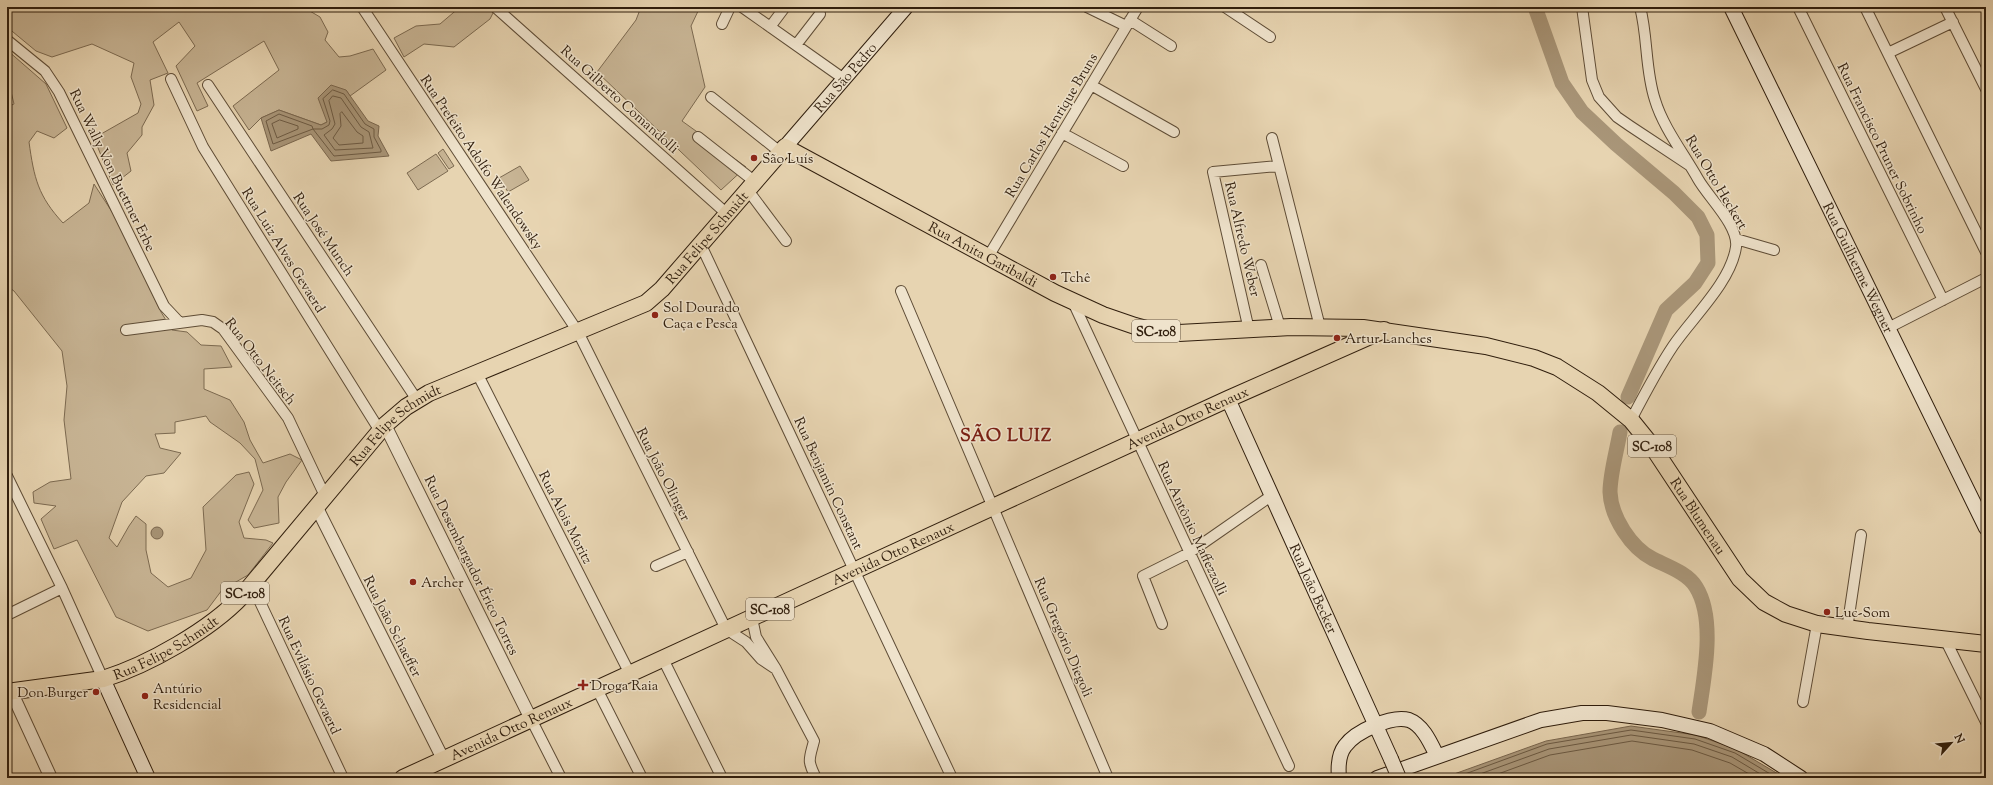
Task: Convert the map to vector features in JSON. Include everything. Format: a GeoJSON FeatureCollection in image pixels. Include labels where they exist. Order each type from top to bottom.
{"type":"FeatureCollection","features":[{"type":"Feature","properties":{"kind":"main road","name":"Rua São Pedro"},"geometry":{"type":"LineString","coordinates":[[782,149],[906,7]]}},
{"type":"Feature","properties":{"kind":"main road","name":"Rua Guilherme Wegner"},"geometry":{"type":"LineString","coordinates":[[1731,7],[1758,52],[1892,326],[1986,528]]}},
{"type":"Feature","properties":{"kind":"main road","name":"Rua Guilherme Wegner"},"geometry":{"type":"LineString","coordinates":[[1742,7],[1758,52]]}},
{"type":"Feature","properties":{"kind":"main road","name":"Rua Felipe Schmidt"},"geometry":{"type":"LineString","coordinates":[[9,692],[103,679],[149,660],[200,631],[232,607],[252,585],[383,428],[417,400],[646,303],[662,289],[782,149]]}},
{"type":"Feature","properties":{"kind":"main road","name":"Rua Anita Garibaldi"},"geometry":{"type":"LineString","coordinates":[[782,149],[1073,302],[1103,315],[1150,330],[1179,333],[1280,327],[1341,327],[1384,330]]}},
{"type":"Feature","properties":{"kind":"main road","name":"Rua Guilherme Wegner"},"geometry":{"type":"LineString","coordinates":[[1892,326],[1986,507]]}},
{"type":"Feature","properties":{"kind":"main road"},"geometry":{"type":"LineString","coordinates":[[1341,327],[1350,335],[1349,346]]}},
{"type":"Feature","properties":{"kind":"main road","name":"Rua Blumenau"},"geometry":{"type":"LineString","coordinates":[[1384,330],[1486,346],[1534,358],[1557,367],[1598,393],[1631,420],[1652,446],[1740,579],[1751,592],[1775,609],[1817,624],[1986,644]]}},
{"type":"Feature","properties":{"kind":"main road","name":"Avenida Otto Renaux"},"geometry":{"type":"LineString","coordinates":[[402,778],[1137,441],[1384,330]]}},
{"type":"Feature","properties":{"kind":"main road","name":"Rua João Becker"},"geometry":{"type":"LineString","coordinates":[[1228,400],[1399,778]]}},
{"type":"Feature","properties":{"kind":"main road"},"geometry":{"type":"LineString","coordinates":[[103,679],[148,778]]}},
{"type":"Feature","properties":{"kind":"main road"},"geometry":{"type":"LineString","coordinates":[[1377,778],[1541,720],[1582,713],[1607,713],[1662,720],[1710,731],[1764,754],[1801,778]]}},
{"type":"Feature","properties":{"kind":"main road"},"geometry":{"type":"LineString","coordinates":[[1339,778],[1338,763],[1345,745],[1359,734],[1397,719],[1409,720],[1416,724],[1424,734],[1437,756]]}},
{"type":"Feature","properties":{"kind":"street","name":"Rua Prefeito Adolfo Walendowsky"},"geometry":{"type":"LineString","coordinates":[[362,7],[578,332]]}},
{"type":"Feature","properties":{"kind":"street","name":"Rua Gilberto Comandolli"},"geometry":{"type":"LineString","coordinates":[[494,7],[726,213]]}},
{"type":"Feature","properties":{"kind":"street"},"geometry":{"type":"LineString","coordinates":[[722,24],[730,7]]}},
{"type":"Feature","properties":{"kind":"street"},"geometry":{"type":"LineString","coordinates":[[742,7],[844,79]]}},
{"type":"Feature","properties":{"kind":"street"},"geometry":{"type":"LineString","coordinates":[[770,27],[786,7]]}},
{"type":"Feature","properties":{"kind":"street"},"geometry":{"type":"LineString","coordinates":[[1087,7],[1128,23],[1171,46]]}},
{"type":"Feature","properties":{"kind":"street","name":"Rua Carlos Henrique Bruns"},"geometry":{"type":"LineString","coordinates":[[988,257],[1138,7]]}},
{"type":"Feature","properties":{"kind":"street"},"geometry":{"type":"LineString","coordinates":[[1225,7],[1270,37]]}},
{"type":"Feature","properties":{"kind":"street"},"geometry":{"type":"LineString","coordinates":[[1582,7],[1592,80],[1599,97],[1617,117],[1691,167]]}},
{"type":"Feature","properties":{"kind":"street","name":"Rua Otto Heckert"},"geometry":{"type":"LineString","coordinates":[[1631,420],[1674,345],[1721,282],[1734,254],[1736,239],[1728,222],[1704,189],[1662,118],[1655,100],[1649,75],[1640,7]]}},
{"type":"Feature","properties":{"kind":"street","name":"Rua Francisco Pruner Sobrinho"},"geometry":{"type":"LineString","coordinates":[[1798,7],[1943,300]]}},
{"type":"Feature","properties":{"kind":"street"},"geometry":{"type":"LineString","coordinates":[[1865,7],[1986,252]]}},
{"type":"Feature","properties":{"kind":"street"},"geometry":{"type":"LineString","coordinates":[[1945,7],[1986,89]]}},
{"type":"Feature","properties":{"kind":"street"},"geometry":{"type":"LineString","coordinates":[[796,45],[820,14]]}},
{"type":"Feature","properties":{"kind":"street"},"geometry":{"type":"LineString","coordinates":[[1888,53],[1953,22]]}},
{"type":"Feature","properties":{"kind":"street","name":"Rua Wally Von Buettner Erbe"},"geometry":{"type":"LineString","coordinates":[[7,40],[45,71],[52,80],[164,306],[180,323]]}},
{"type":"Feature","properties":{"kind":"street","name":"Rua Luiz Alves Gevaerd"},"geometry":{"type":"LineString","coordinates":[[171,79],[203,147],[383,428]]}},
{"type":"Feature","properties":{"kind":"street","name":"Rua José Munch"},"geometry":{"type":"LineString","coordinates":[[208,84],[417,400]]}},
{"type":"Feature","properties":{"kind":"street"},"geometry":{"type":"LineString","coordinates":[[1091,85],[1174,132]]}},
{"type":"Feature","properties":{"kind":"street"},"geometry":{"type":"LineString","coordinates":[[710,97],[782,149]]}},
{"type":"Feature","properties":{"kind":"street"},"geometry":{"type":"LineString","coordinates":[[1062,133],[1123,166]]}},
{"type":"Feature","properties":{"kind":"street"},"geometry":{"type":"LineString","coordinates":[[698,137],[751,185],[786,241]]}},
{"type":"Feature","properties":{"kind":"street"},"geometry":{"type":"LineString","coordinates":[[1272,138],[1320,327]]}},
{"type":"Feature","properties":{"kind":"street","name":"Rua Alfredo Weber"},"geometry":{"type":"LineString","coordinates":[[1249,330],[1213,172],[1278,166]]}},
{"type":"Feature","properties":{"kind":"street"},"geometry":{"type":"LineString","coordinates":[[1736,239],[1774,250]]}},
{"type":"Feature","properties":{"kind":"street","name":"Rua Benjamin Constant"},"geometry":{"type":"LineString","coordinates":[[700,243],[952,778]]}},
{"type":"Feature","properties":{"kind":"street"},"geometry":{"type":"LineString","coordinates":[[1261,265],[1280,327]]}},
{"type":"Feature","properties":{"kind":"street"},"geometry":{"type":"LineString","coordinates":[[1892,326],[1986,278]]}},
{"type":"Feature","properties":{"kind":"street","name":"Rua Gregório Diegoli"},"geometry":{"type":"LineString","coordinates":[[901,291],[1108,778]]}},
{"type":"Feature","properties":{"kind":"street","name":"Rua Antônio Maffezzolli"},"geometry":{"type":"LineString","coordinates":[[1073,302],[1289,766]]}},
{"type":"Feature","properties":{"kind":"street","name":"Rua Otto Neitsch"},"geometry":{"type":"LineString","coordinates":[[126,330],[202,320],[214,322],[223,329],[288,418],[321,501]]}},
{"type":"Feature","properties":{"kind":"street","name":"Rua João Olinger"},"geometry":{"type":"LineString","coordinates":[[578,332],[726,629]]}},
{"type":"Feature","properties":{"kind":"street","name":"Rua Alois Moritz"},"geometry":{"type":"LineString","coordinates":[[478,373],[630,674]]}},
{"type":"Feature","properties":{"kind":"street","name":"Rua Desembargador Érico Torres"},"geometry":{"type":"LineString","coordinates":[[383,428],[532,719]]}},
{"type":"Feature","properties":{"kind":"street"},"geometry":{"type":"LineString","coordinates":[[7,476],[62,588],[103,679]]}},
{"type":"Feature","properties":{"kind":"street"},"geometry":{"type":"LineString","coordinates":[[1162,624],[1143,576],[1189,553],[1271,496]]}},
{"type":"Feature","properties":{"kind":"street","name":"Rua João Schaeffer"},"geometry":{"type":"LineString","coordinates":[[321,501],[443,759]]}},
{"type":"Feature","properties":{"kind":"street"},"geometry":{"type":"LineString","coordinates":[[1847,628],[1861,535]]}},
{"type":"Feature","properties":{"kind":"street"},"geometry":{"type":"LineString","coordinates":[[656,566],[688,552]]}},
{"type":"Feature","properties":{"kind":"street","name":"Rua Evilásio Gevaerd"},"geometry":{"type":"LineString","coordinates":[[252,585],[343,778]]}},
{"type":"Feature","properties":{"kind":"street"},"geometry":{"type":"LineString","coordinates":[[7,615],[62,588]]}},
{"type":"Feature","properties":{"kind":"street"},"geometry":{"type":"LineString","coordinates":[[752,618],[756,637],[776,669],[814,741],[809,755],[809,764],[816,778]]}},
{"type":"Feature","properties":{"kind":"street"},"geometry":{"type":"LineString","coordinates":[[1803,702],[1817,624]]}},
{"type":"Feature","properties":{"kind":"street"},"geometry":{"type":"LineString","coordinates":[[726,629],[746,642],[761,660],[776,669]]}},
{"type":"Feature","properties":{"kind":"street"},"geometry":{"type":"LineString","coordinates":[[1945,639],[1986,722]]}},
{"type":"Feature","properties":{"kind":"street"},"geometry":{"type":"LineString","coordinates":[[663,659],[722,778]]}},
{"type":"Feature","properties":{"kind":"street"},"geometry":{"type":"LineString","coordinates":[[597,689],[642,778]]}},
{"type":"Feature","properties":{"kind":"street"},"geometry":{"type":"LineString","coordinates":[[9,692],[51,778]]}},
{"type":"Feature","properties":{"kind":"street"},"geometry":{"type":"LineString","coordinates":[[532,719],[561,778]]}},
{"type":"Feature","properties":{"kind":"shaded area"},"geometry":{"type":"Polygon","coordinates":[[[7,7],[303,7],[320,17],[328,32],[325,40],[339,57],[350,56],[373,49],[386,70],[350,96],[346,90],[327,122],[321,125],[279,110],[261,118],[249,130],[233,106],[279,70],[264,41],[197,83],[208,106],[197,111],[176,66],[195,46],[179,22],[153,42],[168,73],[150,80],[154,105],[142,127],[142,135],[127,153],[131,171],[113,185],[94,138],[138,113],[141,104],[131,77],[134,63],[92,44],[52,57],[36,51],[7,27],[7,7]]]}},
{"type":"Feature","properties":{"kind":"shaded area"},"geometry":{"type":"Polygon","coordinates":[[[460,7],[496,7],[490,19],[454,47],[424,44],[404,57],[394,38],[416,26],[440,24],[460,7]]]}},
{"type":"Feature","properties":{"kind":"shaded area"},"geometry":{"type":"Polygon","coordinates":[[[641,7],[700,7],[691,26],[705,87],[682,121],[746,167],[721,190],[597,72],[636,20],[641,7]]]}},
{"type":"Feature","properties":{"kind":"shaded area"},"geometry":{"type":"Polygon","coordinates":[[[7,50],[46,84],[67,128],[54,138],[37,131],[29,142],[38,186],[48,204],[63,223],[89,203],[94,184],[116,218],[161,312],[172,330],[187,332],[201,345],[221,346],[232,367],[204,369],[204,389],[230,400],[244,422],[250,440],[263,463],[290,454],[302,460],[286,482],[278,497],[279,523],[254,528],[248,520],[263,490],[255,459],[240,443],[210,422],[206,416],[175,422],[175,433],[155,434],[160,448],[181,453],[164,473],[146,476],[122,502],[109,538],[117,547],[136,516],[146,524],[146,550],[151,573],[168,587],[191,578],[206,550],[203,507],[236,475],[249,472],[254,484],[239,522],[244,538],[266,540],[273,543],[248,575],[222,590],[207,610],[148,631],[116,617],[77,540],[54,549],[41,519],[56,506],[34,503],[33,492],[50,482],[71,479],[64,420],[67,386],[62,351],[14,291],[7,286],[7,107],[14,104],[7,75],[7,50]]]}},
{"type":"Feature","properties":{"kind":"shaded area"},"geometry":{"type":"Polygon","coordinates":[[[443,149],[454,166],[449,169],[438,153],[443,149]]]}},
{"type":"Feature","properties":{"kind":"shaded area"},"geometry":{"type":"Polygon","coordinates":[[[436,154],[448,171],[418,190],[407,173],[436,154]]]}},
{"type":"Feature","properties":{"kind":"shaded area"},"geometry":{"type":"Polygon","coordinates":[[[520,166],[529,180],[508,192],[499,178],[520,166]]]}},
{"type":"Feature","properties":{"kind":"water"},"geometry":{"type":"Polygon","coordinates":[[[331,85],[346,90],[368,121],[379,126],[378,136],[389,156],[331,161],[311,134],[271,151],[261,118],[279,110],[321,125],[327,122],[318,98],[331,85]]]}},
{"type":"Feature","properties":{"kind":"water"},"geometry":{"type":"Polygon","coordinates":[[[159,527],[162,528],[162,538],[155,539],[152,538],[151,531],[152,528],[159,527]]]}},
{"type":"Feature","properties":{"kind":"water"},"geometry":{"type":"Polygon","coordinates":[[[1631,726],[1696,735],[1736,749],[1785,778],[1443,778],[1546,741],[1631,726]]]}},
{"type":"Feature","properties":{"kind":"waterway"},"geometry":{"type":"LineString","coordinates":[[1535,7],[1562,83],[1582,112],[1616,144],[1674,193],[1698,217],[1707,235],[1708,263],[1695,283],[1666,310],[1628,397]]}},
{"type":"Feature","properties":{"kind":"waterway"},"geometry":{"type":"LineString","coordinates":[[1620,432],[1610,485],[1611,502],[1618,521],[1630,540],[1645,554],[1677,570],[1688,578],[1696,587],[1702,600],[1706,615],[1707,648],[1706,666],[1699,712]]}},
{"type":"Feature","properties":{"kind":"place","name":"São Luís"},"geometry":{"type":"Point","coordinates":[754,158]}},
{"type":"Feature","properties":{"kind":"place","name":"Tchê"},"geometry":{"type":"Point","coordinates":[1053,277]}},
{"type":"Feature","properties":{"kind":"place","name":"Sol Dourado Caça e Pesca"},"geometry":{"type":"Point","coordinates":[655,315]}},
{"type":"Feature","properties":{"kind":"place","name":"Artur Lanches"},"geometry":{"type":"Point","coordinates":[1337,338]}},
{"type":"Feature","properties":{"kind":"place","name":"Archer"},"geometry":{"type":"Point","coordinates":[413,582]}},
{"type":"Feature","properties":{"kind":"place","name":"Luc-Som"},"geometry":{"type":"Point","coordinates":[1827,612]}},
{"type":"Feature","properties":{"kind":"place","name":"Droga Raia"},"geometry":{"type":"Point","coordinates":[583,685]}},
{"type":"Feature","properties":{"kind":"place","name":"Don Burger"},"geometry":{"type":"Point","coordinates":[96,692]}},
{"type":"Feature","properties":{"kind":"place","name":"Antúrio Residencial"},"geometry":{"type":"Point","coordinates":[145,696]}},
{"type":"Feature","properties":{"kind":"district","name":"SÃO LUIZ"},"geometry":{"type":"Point","coordinates":[1006,435]}}]}
